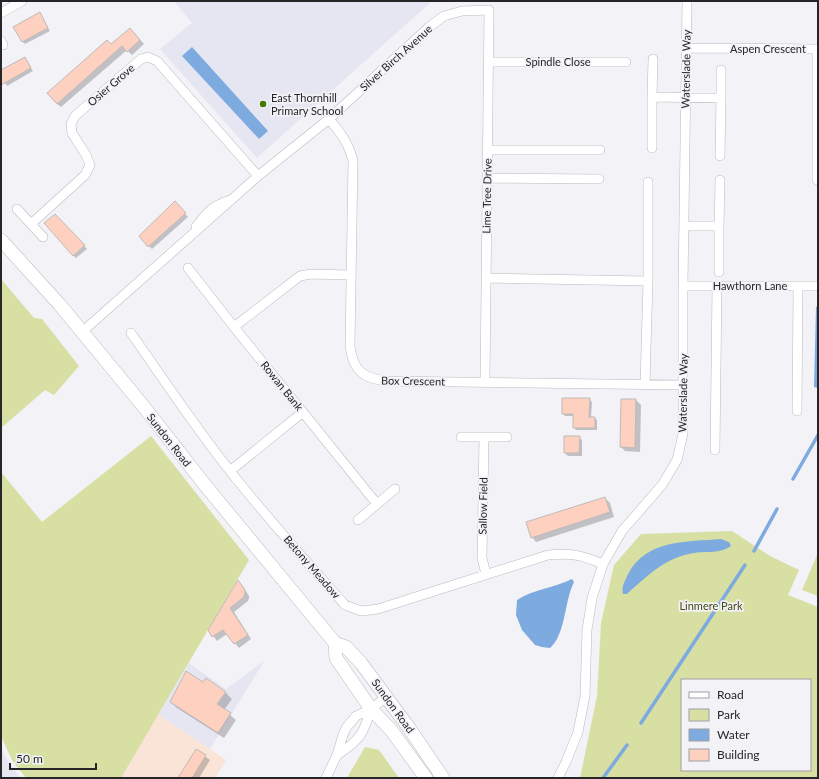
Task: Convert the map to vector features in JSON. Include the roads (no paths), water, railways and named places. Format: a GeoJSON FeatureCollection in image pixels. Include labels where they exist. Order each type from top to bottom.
{"type":"FeatureCollection","features":[{"type":"Feature","properties":{"kind":"street"},"geometry":{"type":"LineString","coordinates":[[1,12],[22,1]]}},
{"type":"Feature","properties":{"kind":"street","name":"Waterslade Way"},"geometry":{"type":"LineString","coordinates":[[558,778],[566,762],[579,725],[585,696],[587,630],[592,598],[603,564],[622,531],[662,485],[677,460],[683,434],[683,286],[687,48],[686,1]]}},
{"type":"Feature","properties":{"kind":"street","name":"Lime Tree Drive"},"geometry":{"type":"LineString","coordinates":[[485,382],[490,62],[489,10]]}},
{"type":"Feature","properties":{"kind":"street","name":"Silver Birch Avenue"},"geometry":{"type":"LineString","coordinates":[[82,332],[188,240],[206,214],[217,204],[235,198],[258,176],[329,119],[429,27],[444,16],[462,11],[489,10]]}},
{"type":"Feature","properties":{"kind":"street","name":"Aspen Crescent"},"geometry":{"type":"LineString","coordinates":[[687,48],[818,49],[818,180]]}},
{"type":"Feature","properties":{"kind":"street","name":"Osier Grove"},"geometry":{"type":"LineString","coordinates":[[31,224],[85,175],[90,165],[86,155],[72,133],[71,124],[75,116],[141,58],[148,57],[157,61],[258,176]]}},
{"type":"Feature","properties":{"kind":"street"},"geometry":{"type":"LineString","coordinates":[[652,148],[653,59]]}},
{"type":"Feature","properties":{"kind":"street","name":"Spindle Close"},"geometry":{"type":"LineString","coordinates":[[490,62],[626,62]]}},
{"type":"Feature","properties":{"kind":"street"},"geometry":{"type":"LineString","coordinates":[[720,156],[721,70]]}},
{"type":"Feature","properties":{"kind":"street"},"geometry":{"type":"LineString","coordinates":[[652,97],[721,98]]}},
{"type":"Feature","properties":{"kind":"street","name":"Box Crescent"},"geometry":{"type":"LineString","coordinates":[[329,119],[339,130],[350,148],[354,162],[350,346],[352,358],[356,368],[362,373],[374,380],[386,381],[683,385]]}},
{"type":"Feature","properties":{"kind":"street"},"geometry":{"type":"LineString","coordinates":[[488,150],[600,150]]}},
{"type":"Feature","properties":{"kind":"street"},"geometry":{"type":"LineString","coordinates":[[488,178],[599,179]]}},
{"type":"Feature","properties":{"kind":"street"},"geometry":{"type":"LineString","coordinates":[[719,272],[720,180]]}},
{"type":"Feature","properties":{"kind":"street"},"geometry":{"type":"LineString","coordinates":[[645,384],[648,282],[648,182]]}},
{"type":"Feature","properties":{"kind":"street"},"geometry":{"type":"LineString","coordinates":[[17,209],[43,237]]}},
{"type":"Feature","properties":{"kind":"street"},"geometry":{"type":"LineString","coordinates":[[684,226],[719,226]]}},
{"type":"Feature","properties":{"kind":"street","name":"Sundon Road"},"geometry":{"type":"LineString","coordinates":[[1,240],[60,305],[334,643],[336,658],[371,709],[391,730],[426,778]]}},
{"type":"Feature","properties":{"kind":"street","name":"Rowan Bank"},"geometry":{"type":"LineString","coordinates":[[188,268],[377,504]]}},
{"type":"Feature","properties":{"kind":"street"},"geometry":{"type":"LineString","coordinates":[[234,327],[300,276],[311,274],[351,275]]}},
{"type":"Feature","properties":{"kind":"street"},"geometry":{"type":"LineString","coordinates":[[487,278],[648,282]]}},
{"type":"Feature","properties":{"kind":"street","name":"Hawthorn Lane"},"geometry":{"type":"LineString","coordinates":[[683,286],[818,286]]}},
{"type":"Feature","properties":{"kind":"street"},"geometry":{"type":"LineString","coordinates":[[715,450],[717,286]]}},
{"type":"Feature","properties":{"kind":"street"},"geometry":{"type":"LineString","coordinates":[[797,411],[798,286]]}},
{"type":"Feature","properties":{"kind":"street","name":"Betony Meadow"},"geometry":{"type":"LineString","coordinates":[[131,334],[230,471],[345,605],[360,611],[378,609],[554,554],[584,556],[603,564]]}},
{"type":"Feature","properties":{"kind":"street"},"geometry":{"type":"LineString","coordinates":[[230,471],[303,412]]}},
{"type":"Feature","properties":{"kind":"street"},"geometry":{"type":"LineString","coordinates":[[461,437],[507,437]]}},
{"type":"Feature","properties":{"kind":"street","name":"Sallow Field"},"geometry":{"type":"LineString","coordinates":[[484,437],[482,558],[486,574]]}},
{"type":"Feature","properties":{"kind":"street"},"geometry":{"type":"LineString","coordinates":[[358,520],[395,489]]}},
{"type":"Feature","properties":{"kind":"street","name":"Sundon Road"},"geometry":{"type":"LineString","coordinates":[[334,643],[346,647],[356,658],[386,697],[443,778]]}},
{"type":"Feature","properties":{"kind":"street"},"geometry":{"type":"LineString","coordinates":[[326,778],[337,755],[346,728],[356,716],[371,709],[386,697]]}},
{"type":"Feature","properties":{"kind":"street"},"geometry":{"type":"LineString","coordinates":[[337,755],[353,745],[364,730],[371,709]]}},
{"type":"Feature","properties":{"kind":"water"},"geometry":{"type":"Polygon","coordinates":[[[192,47],[268,131],[259,139],[182,56],[192,47]]]}},
{"type":"Feature","properties":{"kind":"water"},"geometry":{"type":"Polygon","coordinates":[[[818,306],[818,388],[814,387],[816,307],[818,306]]]}},
{"type":"Feature","properties":{"kind":"water"},"geometry":{"type":"Polygon","coordinates":[[[721,539],[729,542],[731,546],[726,549],[716,551],[680,556],[671,560],[663,564],[641,581],[627,594],[623,594],[623,586],[628,574],[636,563],[646,554],[668,544],[721,539]]]}},
{"type":"Feature","properties":{"kind":"water"},"geometry":{"type":"Polygon","coordinates":[[[572,579],[574,582],[559,635],[550,648],[535,645],[522,630],[516,615],[517,600],[530,593],[558,585],[572,579]]]}},
{"type":"Feature","properties":{"kind":"waterway"},"geometry":{"type":"LineString","coordinates":[[793,479],[818,435]]}},
{"type":"Feature","properties":{"kind":"waterway"},"geometry":{"type":"LineString","coordinates":[[754,551],[777,509]]}},
{"type":"Feature","properties":{"kind":"waterway"},"geometry":{"type":"LineString","coordinates":[[641,723],[745,565]]}},
{"type":"Feature","properties":{"kind":"waterway"},"geometry":{"type":"LineString","coordinates":[[603,778],[627,745]]}},
{"type":"Feature","properties":{"kind":"place","name":"East Thornhill Primary School"},"geometry":{"type":"Point","coordinates":[263,104]}},
{"type":"Feature","properties":{"kind":"park label","name":"Linmere Park"},"geometry":{"type":"Point","coordinates":[711,606]}}]}
